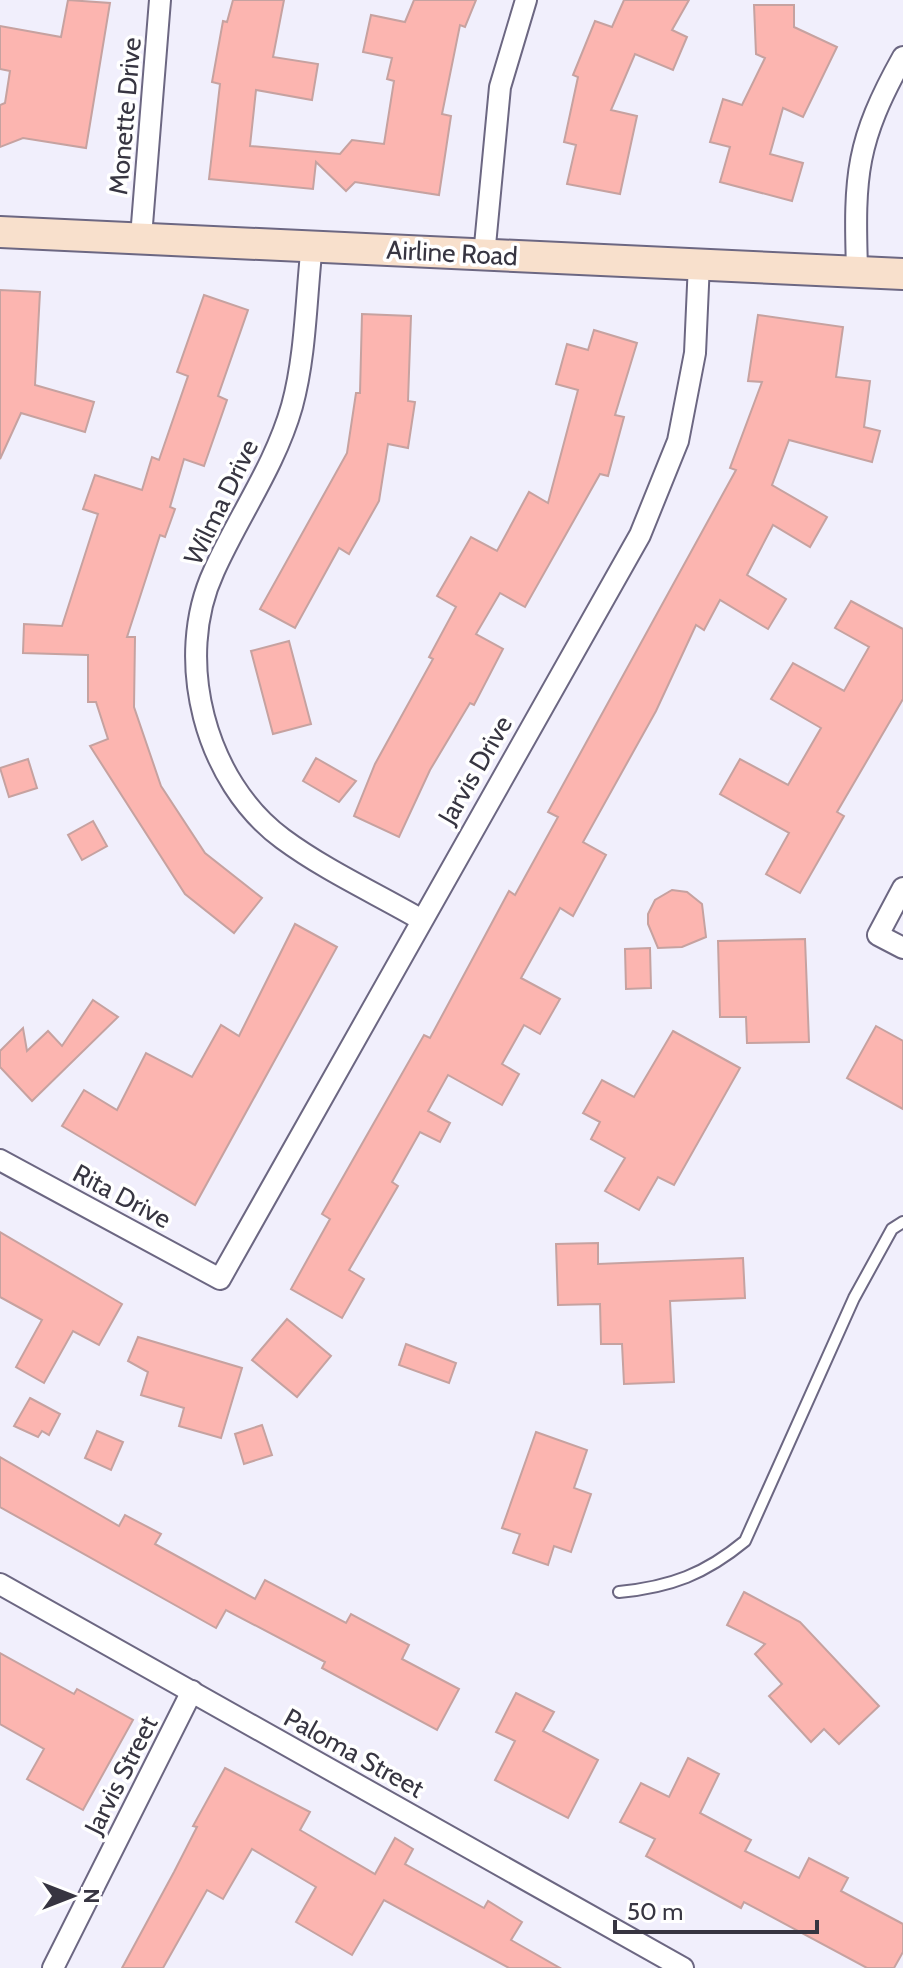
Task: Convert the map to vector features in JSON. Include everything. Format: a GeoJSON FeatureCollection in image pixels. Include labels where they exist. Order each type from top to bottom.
{"type":"FeatureCollection","features":[{"type":"Feature","properties":{"kind":"main road","name":"Airline Road"},"geometry":{"type":"LineString","coordinates":[[0,232],[312,244],[484,256],[857,269],[903,274]]}},
{"type":"Feature","properties":{"kind":"street","name":"Monette Drive"},"geometry":{"type":"LineString","coordinates":[[141,237],[160,0]]}},
{"type":"Feature","properties":{"kind":"street"},"geometry":{"type":"LineString","coordinates":[[484,256],[500,87],[526,0]]}},
{"type":"Feature","properties":{"kind":"street"},"geometry":{"type":"LineString","coordinates":[[857,269],[855,195],[861,152],[874,108],[903,57]]}},
{"type":"Feature","properties":{"kind":"street","name":"Wilma Drive"},"geometry":{"type":"LineString","coordinates":[[312,244],[292,406],[263,481],[212,573],[195,642],[202,715],[229,783],[282,839],[420,919]]}},
{"type":"Feature","properties":{"kind":"street","name":"Jarvis Drive"},"geometry":{"type":"LineString","coordinates":[[220,1279],[420,919],[640,535],[678,441],[695,353],[699,263]]}},
{"type":"Feature","properties":{"kind":"street"},"geometry":{"type":"LineString","coordinates":[[903,888],[878,935],[903,948]]}},
{"type":"Feature","properties":{"kind":"street","name":"Rita Drive"},"geometry":{"type":"LineString","coordinates":[[0,1160],[220,1279]]}},
{"type":"Feature","properties":{"kind":"street","name":"Paloma Street"},"geometry":{"type":"LineString","coordinates":[[0,1584],[683,1968]]}},
{"type":"Feature","properties":{"kind":"street","name":"Jarvis Street"},"geometry":{"type":"LineString","coordinates":[[53,1968],[192,1691]]}},
{"type":"Feature","properties":{"kind":"lane"},"geometry":{"type":"LineString","coordinates":[[619,1592],[658,1588],[687,1577],[716,1565],[745,1541],[854,1298],[892,1229],[903,1222]]}},
{"type":"Feature","properties":{"kind":"building"},"geometry":{"type":"Polygon","coordinates":[[[68,0],[110,3],[86,148],[23,138],[0,147],[0,105],[5,103],[10,71],[0,69],[0,26],[61,37],[68,0]]]}},
{"type":"Feature","properties":{"kind":"building"},"geometry":{"type":"Polygon","coordinates":[[[233,0],[284,0],[273,57],[318,64],[312,100],[256,90],[250,146],[340,154],[352,140],[384,144],[394,81],[387,79],[392,58],[363,52],[371,15],[405,22],[414,0],[476,0],[465,27],[460,25],[442,114],[451,116],[439,195],[355,182],[346,191],[316,162],[313,189],[209,179],[220,84],[212,82],[223,21],[227,22],[233,0]]]}},
{"type":"Feature","properties":{"kind":"building"},"geometry":{"type":"Polygon","coordinates":[[[624,0],[689,0],[672,30],[687,37],[673,70],[635,54],[611,110],[637,116],[620,194],[567,184],[576,145],[564,142],[578,77],[573,75],[595,21],[612,27],[624,0]]]}},
{"type":"Feature","properties":{"kind":"building"},"geometry":{"type":"Polygon","coordinates":[[[754,5],[794,5],[794,27],[837,47],[803,117],[783,108],[770,154],[803,163],[792,201],[720,182],[730,147],[710,142],[723,99],[742,105],[765,58],[756,54],[754,5]]]}},
{"type":"Feature","properties":{"kind":"building"},"geometry":{"type":"Polygon","coordinates":[[[0,290],[40,292],[35,385],[94,402],[85,432],[21,413],[0,459],[0,290]]]}},
{"type":"Feature","properties":{"kind":"building"},"geometry":{"type":"Polygon","coordinates":[[[204,295],[248,310],[218,396],[227,400],[204,466],[184,459],[170,507],[175,509],[165,537],[160,535],[127,637],[135,637],[134,707],[161,786],[205,853],[262,898],[234,933],[185,894],[90,746],[108,739],[96,702],[88,702],[88,655],[23,653],[24,624],[62,626],[98,514],[83,509],[95,475],[142,490],[152,457],[159,460],[188,376],[177,372],[204,295]]]}},
{"type":"Feature","properties":{"kind":"building"},"geometry":{"type":"Polygon","coordinates":[[[362,314],[411,316],[408,401],[415,402],[408,448],[388,444],[379,501],[349,554],[339,548],[295,628],[260,609],[347,453],[356,393],[360,393],[362,314]]]}},
{"type":"Feature","properties":{"kind":"building"},"geometry":{"type":"Polygon","coordinates":[[[758,315],[843,327],[836,377],[870,381],[864,427],[880,431],[872,462],[789,440],[772,485],[827,517],[810,547],[773,525],[747,575],[786,599],[768,629],[720,600],[704,630],[696,625],[656,711],[583,842],[606,855],[573,916],[560,908],[521,978],[560,999],[540,1034],[524,1025],[502,1064],[519,1074],[502,1105],[448,1075],[428,1111],[450,1123],[440,1142],[420,1132],[392,1182],[398,1186],[349,1270],[364,1279],[342,1318],[291,1289],[330,1219],[322,1214],[424,1035],[430,1038],[509,891],[515,895],[558,817],[548,812],[736,470],[730,468],[762,382],[748,381],[758,315]]]}},
{"type":"Feature","properties":{"kind":"building"},"geometry":{"type":"Polygon","coordinates":[[[594,330],[637,343],[615,415],[624,417],[608,476],[600,474],[525,607],[500,593],[476,634],[503,649],[474,705],[470,703],[430,770],[399,837],[354,816],[375,764],[433,659],[429,657],[456,607],[437,596],[471,537],[497,551],[529,492],[548,503],[578,390],[556,384],[567,344],[588,350],[594,330]]]}},
{"type":"Feature","properties":{"kind":"building"},"geometry":{"type":"Polygon","coordinates":[[[851,601],[903,629],[903,699],[837,812],[844,816],[800,893],[766,874],[789,833],[720,794],[740,759],[788,785],[821,728],[771,699],[793,663],[844,691],[869,647],[835,628],[851,601]]]}},
{"type":"Feature","properties":{"kind":"building"},"geometry":{"type":"Polygon","coordinates":[[[289,641],[311,724],[273,734],[251,651],[289,641]]]}},
{"type":"Feature","properties":{"kind":"building"},"geometry":{"type":"Polygon","coordinates":[[[316,758],[356,781],[339,802],[303,781],[316,758]]]}},
{"type":"Feature","properties":{"kind":"building"},"geometry":{"type":"Polygon","coordinates":[[[28,759],[37,788],[9,797],[0,768],[28,759]]]}},
{"type":"Feature","properties":{"kind":"building"},"geometry":{"type":"Polygon","coordinates":[[[93,821],[107,846],[82,860],[68,835],[93,821]]]}},
{"type":"Feature","properties":{"kind":"building"},"geometry":{"type":"Polygon","coordinates":[[[672,890],[687,892],[702,904],[706,937],[682,947],[658,948],[648,924],[648,914],[655,900],[672,890]]]}},
{"type":"Feature","properties":{"kind":"building"},"geometry":{"type":"Polygon","coordinates":[[[295,924],[337,947],[195,1205],[62,1126],[84,1090],[117,1110],[146,1053],[192,1077],[221,1025],[239,1036],[295,924]]]}},
{"type":"Feature","properties":{"kind":"building"},"geometry":{"type":"Polygon","coordinates":[[[805,939],[809,1042],[747,1043],[746,1017],[720,1017],[718,941],[805,939]]]}},
{"type":"Feature","properties":{"kind":"building"},"geometry":{"type":"Polygon","coordinates":[[[650,948],[651,988],[626,989],[625,949],[650,948]]]}},
{"type":"Feature","properties":{"kind":"building"},"geometry":{"type":"Polygon","coordinates":[[[93,1000],[118,1017],[32,1101],[0,1067],[0,1051],[23,1028],[27,1051],[48,1031],[62,1046],[93,1000]]]}},
{"type":"Feature","properties":{"kind":"building"},"geometry":{"type":"Polygon","coordinates":[[[876,1026],[903,1041],[903,1109],[847,1078],[876,1026]]]}},
{"type":"Feature","properties":{"kind":"building"},"geometry":{"type":"Polygon","coordinates":[[[673,1031],[740,1068],[674,1185],[658,1177],[639,1210],[605,1191],[625,1158],[591,1139],[600,1122],[583,1113],[602,1080],[634,1097],[673,1031]]]}},
{"type":"Feature","properties":{"kind":"building"},"geometry":{"type":"Polygon","coordinates":[[[0,1232],[122,1304],[99,1345],[73,1331],[44,1383],[16,1367],[42,1320],[0,1297],[0,1232]]]}},
{"type":"Feature","properties":{"kind":"building"},"geometry":{"type":"Polygon","coordinates":[[[598,1243],[598,1264],[743,1258],[745,1298],[670,1301],[674,1382],[624,1384],[622,1344],[601,1344],[600,1304],[558,1305],[556,1244],[598,1243]]]}},
{"type":"Feature","properties":{"kind":"building"},"geometry":{"type":"Polygon","coordinates":[[[287,1319],[331,1356],[297,1397],[252,1360],[287,1319]]]}},
{"type":"Feature","properties":{"kind":"building"},"geometry":{"type":"Polygon","coordinates":[[[138,1337],[242,1368],[221,1438],[179,1426],[184,1408],[141,1395],[148,1372],[128,1361],[138,1337]]]}},
{"type":"Feature","properties":{"kind":"building"},"geometry":{"type":"Polygon","coordinates":[[[406,1344],[456,1363],[449,1383],[399,1365],[406,1344]]]}},
{"type":"Feature","properties":{"kind":"building"},"geometry":{"type":"Polygon","coordinates":[[[30,1398],[60,1414],[49,1435],[42,1431],[38,1437],[14,1426],[30,1398]]]}},
{"type":"Feature","properties":{"kind":"building"},"geometry":{"type":"Polygon","coordinates":[[[262,1425],[272,1455],[244,1464],[235,1434],[262,1425]]]}},
{"type":"Feature","properties":{"kind":"building"},"geometry":{"type":"Polygon","coordinates":[[[97,1431],[123,1442],[111,1470],[85,1458],[97,1431]]]}},
{"type":"Feature","properties":{"kind":"building"},"geometry":{"type":"Polygon","coordinates":[[[536,1432],[587,1450],[574,1488],[591,1494],[571,1552],[554,1546],[548,1565],[513,1553],[520,1534],[502,1528],[536,1432]]]}},
{"type":"Feature","properties":{"kind":"building"},"geometry":{"type":"Polygon","coordinates":[[[0,1457],[119,1526],[125,1515],[161,1534],[155,1544],[255,1599],[265,1580],[346,1623],[351,1614],[409,1645],[402,1659],[459,1689],[437,1730],[322,1668],[325,1662],[226,1610],[216,1628],[0,1507],[0,1457]]]}},
{"type":"Feature","properties":{"kind":"building"},"geometry":{"type":"Polygon","coordinates":[[[744,1592],[800,1622],[879,1706],[839,1744],[824,1729],[811,1742],[769,1696],[782,1684],[755,1654],[765,1644],[727,1625],[744,1592]]]}},
{"type":"Feature","properties":{"kind":"building"},"geometry":{"type":"Polygon","coordinates":[[[0,1653],[74,1694],[77,1689],[133,1720],[83,1810],[27,1779],[44,1749],[0,1724],[0,1653]]]}},
{"type":"Feature","properties":{"kind":"building"},"geometry":{"type":"Polygon","coordinates":[[[516,1693],[554,1712],[543,1731],[598,1760],[568,1818],[495,1780],[515,1741],[496,1732],[516,1693]]]}},
{"type":"Feature","properties":{"kind":"building"},"geometry":{"type":"Polygon","coordinates":[[[688,1758],[719,1774],[700,1813],[751,1840],[745,1851],[799,1878],[809,1858],[848,1878],[841,1891],[903,1924],[903,1952],[894,1968],[867,1968],[744,1902],[741,1908],[646,1856],[655,1839],[620,1822],[641,1783],[669,1797],[688,1758]]]}},
{"type":"Feature","properties":{"kind":"building"},"geometry":{"type":"Polygon","coordinates":[[[225,1768],[310,1812],[300,1830],[375,1874],[395,1838],[413,1849],[405,1864],[484,1908],[488,1901],[522,1922],[511,1940],[560,1968],[509,1968],[384,1900],[352,1955],[296,1922],[316,1887],[252,1849],[223,1899],[207,1890],[163,1968],[122,1968],[225,1768]]]}}]}
